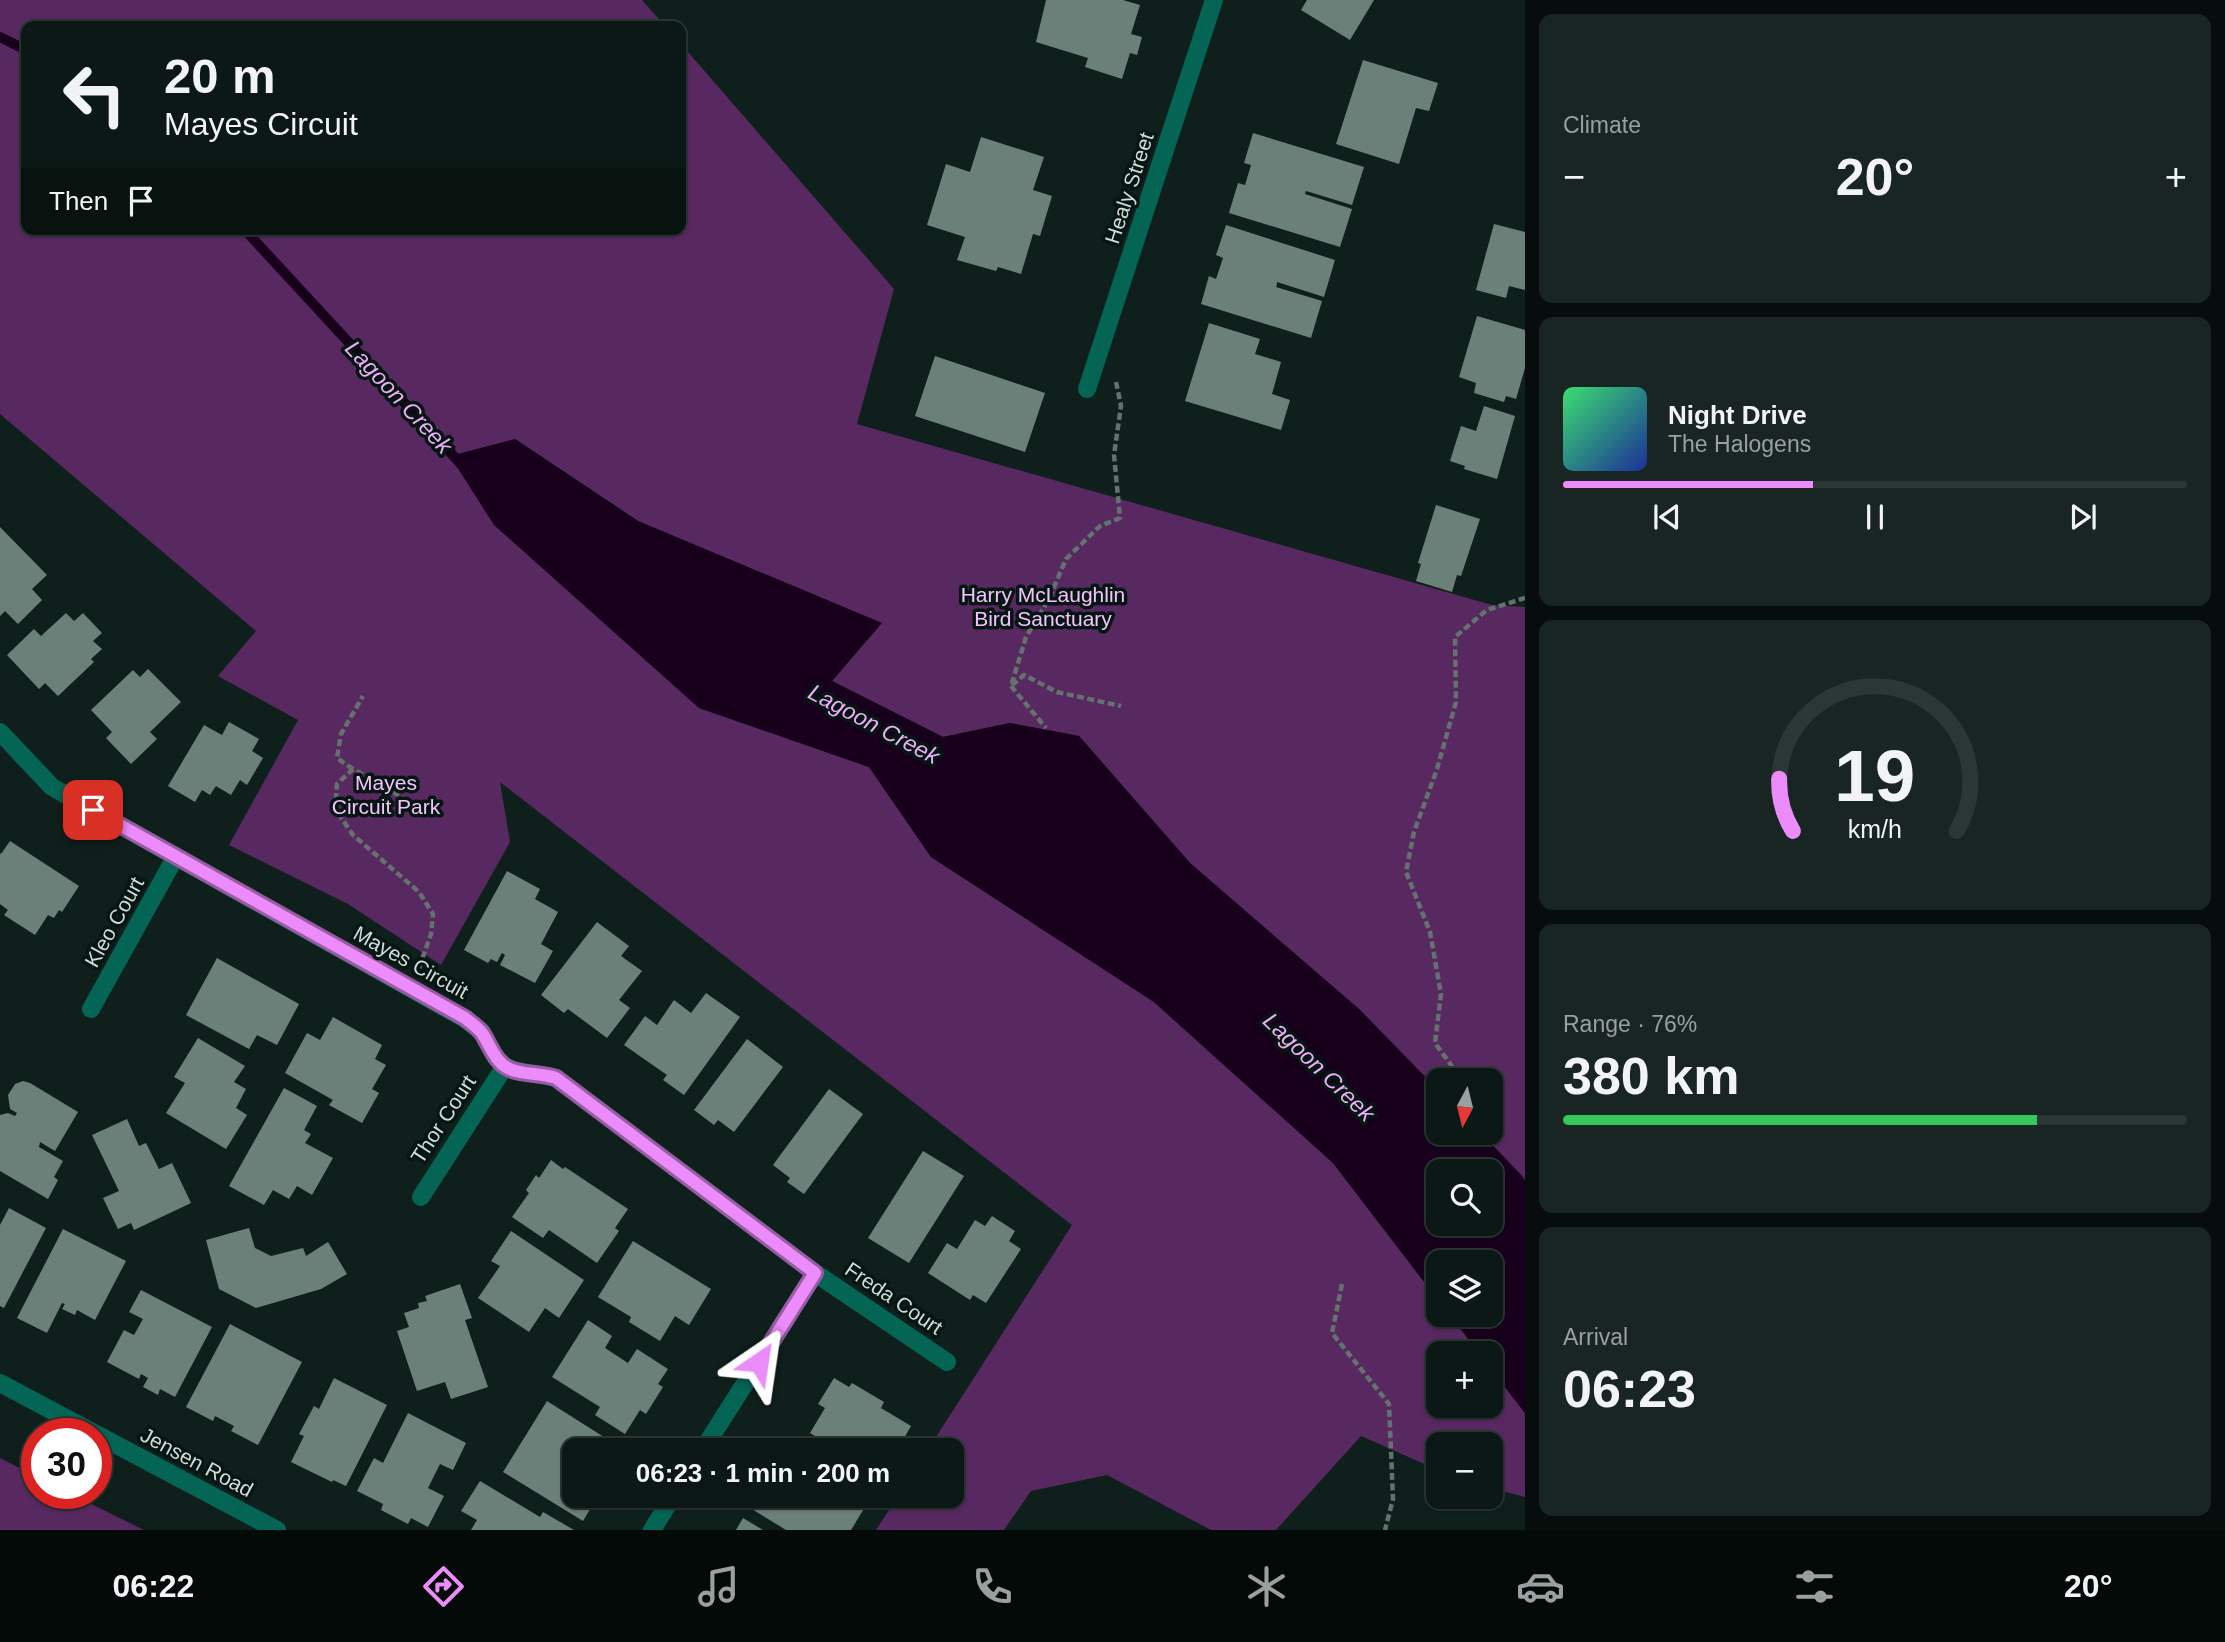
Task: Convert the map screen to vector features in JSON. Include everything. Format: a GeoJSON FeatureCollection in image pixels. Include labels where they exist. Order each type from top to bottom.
{"type":"FeatureCollection","features":[{"type":"Feature","properties":{"kind":"street","name":"Healy Street"},"geometry":{"type":"LineString","coordinates":[[1087,389],[1214,0]]}},
{"type":"Feature","properties":{"kind":"street","name":"Mayes Circuit"},"geometry":{"type":"LineString","coordinates":[[0,732],[52,787],[475,1026],[481,1031],[496,1058],[505,1066]]}},
{"type":"Feature","properties":{"kind":"street","name":"Kleo Court"},"geometry":{"type":"LineString","coordinates":[[91,1009],[176,856]]}},
{"type":"Feature","properties":{"kind":"street","name":"Thor Court"},"geometry":{"type":"LineString","coordinates":[[421,1197],[505,1066]]}},
{"type":"Feature","properties":{"kind":"street"},"geometry":{"type":"LineString","coordinates":[[505,1066],[556,1078],[815,1273],[710,1438]]}},
{"type":"Feature","properties":{"kind":"street","name":"Freda Court"},"geometry":{"type":"LineString","coordinates":[[815,1273],[947,1362]]}},
{"type":"Feature","properties":{"kind":"street","name":"Jensen Road"},"geometry":{"type":"LineString","coordinates":[[0,1383],[65,1418]]}},
{"type":"Feature","properties":{"kind":"street","name":"Jensen Road"},"geometry":{"type":"LineString","coordinates":[[112,1443],[277,1530]]}},
{"type":"Feature","properties":{"kind":"street"},"geometry":{"type":"LineString","coordinates":[[652,1530],[666,1508]]}},
{"type":"Feature","properties":{"kind":"path"},"geometry":{"type":"LineString","coordinates":[[1011,686],[1026,637],[1049,599],[1066,559],[1100,526],[1120,518],[1114,455],[1121,406],[1114,374],[1093,369]]}},
{"type":"Feature","properties":{"kind":"path"},"geometry":{"type":"LineString","coordinates":[[1453,1068],[1435,1043],[1441,994],[1430,932],[1406,872],[1414,832],[1437,769],[1456,702],[1455,637],[1487,610],[1525,598]]}},
{"type":"Feature","properties":{"kind":"path"},"geometry":{"type":"LineString","coordinates":[[1011,686],[1024,675],[1057,692],[1121,706]]}},
{"type":"Feature","properties":{"kind":"path"},"geometry":{"type":"LineString","coordinates":[[1011,686],[1046,728]]}},
{"type":"Feature","properties":{"kind":"path"},"geometry":{"type":"LineString","coordinates":[[363,696],[341,734],[337,758],[431,814]]}},
{"type":"Feature","properties":{"kind":"path"},"geometry":{"type":"LineString","coordinates":[[353,769],[337,784],[335,809],[353,835],[419,892],[433,914],[431,934],[419,970],[409,987]]}},
{"type":"Feature","properties":{"kind":"path"},"geometry":{"type":"LineString","coordinates":[[1342,1284],[1332,1333],[1389,1404],[1393,1499],[1385,1530]]}},
{"type":"Feature","properties":{"kind":"green space"},"geometry":{"type":"Polygon","coordinates":[[[0,0],[642,0],[661,21],[21,21],[21,235],[686,235],[686,50],[894,289],[857,424],[1492,605],[1525,607],[1525,1181],[1492,1145],[1503,1145],[1503,1068],[1426,1068],[1426,1078],[1360,1010],[1190,863],[1079,736],[1010,723],[943,737],[832,681],[881,623],[638,521],[515,439],[699,708],[869,767],[931,857],[1154,1002],[1333,1163],[1426,1284],[1426,1327],[1459,1327],[1470,1341],[1426,1341],[1426,1418],[1503,1418],[1503,1385],[1525,1413],[1525,1497],[1503,1491],[1503,1432],[1426,1432],[1426,1465],[1361,1436],[1276,1530],[1211,1530],[1107,1475],[1031,1491],[1004,1530],[876,1530],[890,1508],[964,1508],[964,1438],[935,1438],[1072,1225],[500,782],[510,842],[441,965],[348,904],[229,845],[298,720],[218,676],[256,631],[0,414],[0,0]]]}},
{"type":"Feature","properties":{"kind":"green space"},"geometry":{"type":"Polygon","coordinates":[[[0,1458],[21,1469],[21,1509],[101,1509],[144,1530],[0,1530],[0,1458]]]}},
{"type":"Feature","properties":{"kind":"water"},"geometry":{"type":"Polygon","coordinates":[[[515,439],[638,521],[882,623],[832,681],[943,737],[1010,723],[1079,736],[1190,863],[1360,1010],[1426,1078],[1426,1145],[1492,1145],[1522,1176],[1525,1181],[1525,1413],[1503,1385],[1503,1341],[1470,1341],[1459,1327],[1503,1327],[1503,1250],[1426,1250],[1426,1284],[1333,1163],[1154,1002],[931,857],[869,767],[699,708],[494,525],[450,456],[515,439]]]}},
{"type":"Feature","properties":{"kind":"building"},"geometry":{"type":"Polygon","coordinates":[[[1046,0],[1123,0],[1140,5],[1131,34],[1142,37],[1137,55],[1130,53],[1122,79],[1085,67],[1088,58],[1036,42],[1046,0]]]}},
{"type":"Feature","properties":{"kind":"building"},"geometry":{"type":"Polygon","coordinates":[[[1307,0],[1374,0],[1350,40],[1301,10],[1307,0]]]}},
{"type":"Feature","properties":{"kind":"building"},"geometry":{"type":"Polygon","coordinates":[[[1363,60],[1438,83],[1429,111],[1416,108],[1399,164],[1336,144],[1363,60]]]}},
{"type":"Feature","properties":{"kind":"building"},"geometry":{"type":"Polygon","coordinates":[[[1253,133],[1364,167],[1352,205],[1306,191],[1305,194],[1352,209],[1340,247],[1229,213],[1238,183],[1245,185],[1251,165],[1244,163],[1253,133]]]}},
{"type":"Feature","properties":{"kind":"building"},"geometry":{"type":"Polygon","coordinates":[[[981,137],[1044,157],[1033,190],[1052,196],[1040,236],[1033,234],[1021,274],[998,267],[996,271],[957,260],[965,237],[927,225],[946,164],[970,172],[981,137]]]}},
{"type":"Feature","properties":{"kind":"building"},"geometry":{"type":"Polygon","coordinates":[[[1494,224],[1525,232],[1525,290],[1509,286],[1506,298],[1476,290],[1494,224]]]}},
{"type":"Feature","properties":{"kind":"building"},"geometry":{"type":"Polygon","coordinates":[[[1226,225],[1335,260],[1324,297],[1277,282],[1276,287],[1322,301],[1311,338],[1201,304],[1209,276],[1216,279],[1223,258],[1216,255],[1226,225]]]}},
{"type":"Feature","properties":{"kind":"building"},"geometry":{"type":"Polygon","coordinates":[[[1477,316],[1525,330],[1525,368],[1516,399],[1506,396],[1504,402],[1474,393],[1476,383],[1459,377],[1477,316]]]}},
{"type":"Feature","properties":{"kind":"building"},"geometry":{"type":"Polygon","coordinates":[[[1209,323],[1260,339],[1255,354],[1281,362],[1272,394],[1290,400],[1281,430],[1185,401],[1209,323]]]}},
{"type":"Feature","properties":{"kind":"building"},"geometry":{"type":"Polygon","coordinates":[[[935,356],[1045,393],[1025,452],[915,416],[935,356]]]}},
{"type":"Feature","properties":{"kind":"building"},"geometry":{"type":"Polygon","coordinates":[[[1484,406],[1515,416],[1497,479],[1464,469],[1465,466],[1450,461],[1461,426],[1476,431],[1484,406]]]}},
{"type":"Feature","properties":{"kind":"building"},"geometry":{"type":"Polygon","coordinates":[[[1436,505],[1480,519],[1461,576],[1457,575],[1452,592],[1416,581],[1421,564],[1418,563],[1436,505]]]}},
{"type":"Feature","properties":{"kind":"building"},"geometry":{"type":"Polygon","coordinates":[[[0,527],[47,575],[32,589],[42,600],[18,624],[5,611],[0,616],[0,527]]]}},
{"type":"Feature","properties":{"kind":"building"},"geometry":{"type":"Polygon","coordinates":[[[66,613],[74,621],[83,613],[102,633],[93,641],[102,649],[91,659],[94,662],[58,696],[45,683],[39,689],[7,655],[34,629],[41,636],[66,613]]]}},
{"type":"Feature","properties":{"kind":"building"},"geometry":{"type":"Polygon","coordinates":[[[148,669],[181,702],[150,732],[157,739],[131,764],[106,738],[112,732],[91,710],[133,670],[140,677],[148,669]]]}},
{"type":"Feature","properties":{"kind":"building"},"geometry":{"type":"Polygon","coordinates":[[[229,722],[259,739],[252,751],[263,758],[247,785],[240,780],[231,795],[216,786],[210,795],[202,790],[195,802],[168,786],[204,725],[222,735],[229,722]]]}},
{"type":"Feature","properties":{"kind":"building"},"geometry":{"type":"Polygon","coordinates":[[[10,841],[79,886],[62,912],[59,910],[54,918],[48,915],[35,935],[4,915],[8,910],[0,904],[0,853],[10,841]]]}},
{"type":"Feature","properties":{"kind":"building"},"geometry":{"type":"Polygon","coordinates":[[[507,871],[540,889],[535,899],[558,912],[541,944],[553,951],[535,983],[500,965],[505,955],[502,953],[497,962],[491,959],[488,963],[464,950],[507,871]]]}},
{"type":"Feature","properties":{"kind":"building"},"geometry":{"type":"Polygon","coordinates":[[[597,922],[629,946],[621,956],[642,971],[619,1000],[630,1008],[607,1038],[568,1009],[564,1013],[541,995],[597,922]]]}},
{"type":"Feature","properties":{"kind":"building"},"geometry":{"type":"Polygon","coordinates":[[[217,958],[299,1004],[277,1045],[257,1035],[249,1049],[186,1015],[217,958]]]}},
{"type":"Feature","properties":{"kind":"building"},"geometry":{"type":"Polygon","coordinates":[[[706,993],[740,1017],[684,1095],[663,1080],[667,1075],[624,1045],[645,1016],[657,1025],[674,1000],[691,1013],[706,993]]]}},
{"type":"Feature","properties":{"kind":"building"},"geometry":{"type":"Polygon","coordinates":[[[333,1017],[382,1045],[375,1059],[386,1065],[372,1089],[379,1093],[362,1123],[329,1105],[333,1100],[285,1073],[307,1033],[320,1040],[333,1017]]]}},
{"type":"Feature","properties":{"kind":"building"},"geometry":{"type":"Polygon","coordinates":[[[198,1038],[245,1066],[234,1082],[246,1089],[236,1108],[247,1115],[226,1149],[166,1113],[185,1083],[174,1077],[198,1038]]]}},
{"type":"Feature","properties":{"kind":"building"},"geometry":{"type":"Polygon","coordinates":[[[747,1039],[783,1067],[734,1132],[718,1120],[714,1125],[694,1110],[747,1039]]]}},
{"type":"Feature","properties":{"kind":"building"},"geometry":{"type":"Polygon","coordinates":[[[23,1081],[78,1112],[55,1151],[40,1142],[39,1147],[63,1161],[54,1177],[58,1180],[48,1199],[0,1171],[0,1115],[8,1113],[15,1116],[17,1113],[10,1109],[8,1095],[15,1084],[23,1081]]]}},
{"type":"Feature","properties":{"kind":"building"},"geometry":{"type":"Polygon","coordinates":[[[284,1088],[317,1106],[304,1130],[311,1134],[305,1143],[333,1158],[312,1195],[297,1186],[289,1199],[273,1190],[264,1205],[229,1186],[284,1088]]]}},
{"type":"Feature","properties":{"kind":"building"},"geometry":{"type":"Polygon","coordinates":[[[829,1089],[863,1114],[804,1194],[787,1182],[790,1178],[773,1165],[829,1089]]]}},
{"type":"Feature","properties":{"kind":"building"},"geometry":{"type":"Polygon","coordinates":[[[127,1119],[139,1146],[146,1143],[159,1169],[172,1163],[191,1203],[134,1230],[131,1223],[118,1229],[103,1198],[119,1191],[92,1135],[127,1119]]]}},
{"type":"Feature","properties":{"kind":"building"},"geometry":{"type":"Polygon","coordinates":[[[923,1151],[964,1176],[909,1263],[868,1238],[923,1151]]]}},
{"type":"Feature","properties":{"kind":"building"},"geometry":{"type":"Polygon","coordinates":[[[551,1160],[628,1209],[615,1228],[619,1231],[597,1263],[549,1230],[543,1238],[512,1217],[529,1193],[526,1190],[536,1175],[539,1178],[551,1160]]]}},
{"type":"Feature","properties":{"kind":"building"},"geometry":{"type":"Polygon","coordinates":[[[9,1208],[46,1228],[4,1308],[0,1306],[0,1225],[9,1208]]]}},
{"type":"Feature","properties":{"kind":"building"},"geometry":{"type":"Polygon","coordinates":[[[992,1216],[1015,1231],[1009,1241],[1021,1249],[986,1303],[973,1295],[970,1300],[928,1273],[947,1243],[957,1249],[975,1220],[985,1226],[992,1216]]]}},
{"type":"Feature","properties":{"kind":"building"},"geometry":{"type":"Polygon","coordinates":[[[249,1228],[255,1248],[271,1256],[303,1248],[306,1256],[328,1242],[347,1274],[321,1289],[256,1308],[219,1289],[206,1240],[249,1228]]]}},
{"type":"Feature","properties":{"kind":"building"},"geometry":{"type":"Polygon","coordinates":[[[63,1229],[126,1261],[95,1320],[77,1310],[75,1315],[62,1309],[65,1304],[62,1303],[47,1333],[17,1318],[63,1229]]]}},
{"type":"Feature","properties":{"kind":"building"},"geometry":{"type":"Polygon","coordinates":[[[511,1231],[584,1280],[559,1318],[545,1308],[529,1332],[478,1298],[500,1266],[491,1261],[511,1231]]]}},
{"type":"Feature","properties":{"kind":"building"},"geometry":{"type":"Polygon","coordinates":[[[633,1241],[711,1289],[689,1325],[675,1316],[660,1341],[629,1322],[631,1317],[598,1297],[633,1241]]]}},
{"type":"Feature","properties":{"kind":"building"},"geometry":{"type":"Polygon","coordinates":[[[460,1284],[472,1318],[465,1320],[488,1387],[451,1399],[445,1382],[417,1391],[397,1331],[409,1327],[404,1313],[419,1308],[418,1303],[427,1301],[425,1296],[460,1284]]]}},
{"type":"Feature","properties":{"kind":"building"},"geometry":{"type":"Polygon","coordinates":[[[141,1290],[212,1327],[175,1397],[160,1389],[158,1395],[143,1387],[148,1378],[141,1374],[139,1379],[107,1362],[124,1330],[134,1335],[143,1319],[129,1312],[141,1290]]]}},
{"type":"Feature","properties":{"kind":"building"},"geometry":{"type":"Polygon","coordinates":[[[588,1320],[612,1336],[605,1348],[628,1363],[637,1349],[668,1369],[658,1384],[663,1387],[646,1414],[640,1410],[625,1434],[595,1415],[600,1407],[552,1377],[588,1320]]]}},
{"type":"Feature","properties":{"kind":"building"},"geometry":{"type":"Polygon","coordinates":[[[230,1324],[302,1362],[258,1445],[231,1431],[234,1426],[215,1416],[213,1421],[186,1407],[230,1324]]]}},
{"type":"Feature","properties":{"kind":"building"},"geometry":{"type":"Polygon","coordinates":[[[334,1378],[387,1405],[346,1486],[291,1462],[304,1436],[299,1434],[314,1406],[319,1409],[334,1378]]]}},
{"type":"Feature","properties":{"kind":"building"},"geometry":{"type":"Polygon","coordinates":[[[834,1378],[849,1387],[852,1383],[884,1402],[881,1408],[911,1426],[904,1438],[818,1438],[810,1433],[825,1408],[818,1404],[834,1378]]]}},
{"type":"Feature","properties":{"kind":"building"},"geometry":{"type":"Polygon","coordinates":[[[547,1401],[605,1438],[562,1438],[562,1508],[591,1508],[583,1521],[503,1472],[547,1401]]]}},
{"type":"Feature","properties":{"kind":"building"},"geometry":{"type":"Polygon","coordinates":[[[408,1413],[466,1443],[453,1470],[440,1464],[428,1488],[444,1496],[428,1527],[411,1518],[408,1524],[381,1510],[383,1504],[357,1491],[374,1458],[383,1463],[408,1413]]]}},
{"type":"Feature","properties":{"kind":"building"},"geometry":{"type":"Polygon","coordinates":[[[480,1481],[540,1517],[543,1512],[574,1530],[471,1530],[477,1520],[461,1511],[480,1481]]]}},
{"type":"Feature","properties":{"kind":"building"},"geometry":{"type":"Polygon","coordinates":[[[750,1508],[864,1508],[851,1530],[786,1530],[750,1508]]]}},
{"type":"Feature","properties":{"kind":"building"},"geometry":{"type":"Polygon","coordinates":[[[743,1518],[763,1530],[736,1530],[743,1518]]]}},
{"type":"Feature","properties":{"kind":"waterway","name":"Lagoon Creek"},"geometry":{"type":"LineString","coordinates":[[0,37],[21,48]]}},
{"type":"Feature","properties":{"kind":"waterway","name":"Lagoon Creek"},"geometry":{"type":"LineString","coordinates":[[250,235],[461,464]]}},
{"type":"Feature","properties":{"kind":"route"},"geometry":{"type":"LineString","coordinates":[[93,810],[465,1018],[481,1031],[496,1058],[505,1066],[556,1078],[815,1273],[759,1362]]}},
{"type":"Feature","properties":{"kind":"park label","name":"Harry McLaughlin Bird Sanctuary"},"geometry":{"type":"Point","coordinates":[1043,606]}},
{"type":"Feature","properties":{"kind":"park label","name":"Mayes Circuit Park"},"geometry":{"type":"Point","coordinates":[386,794]}}]}
